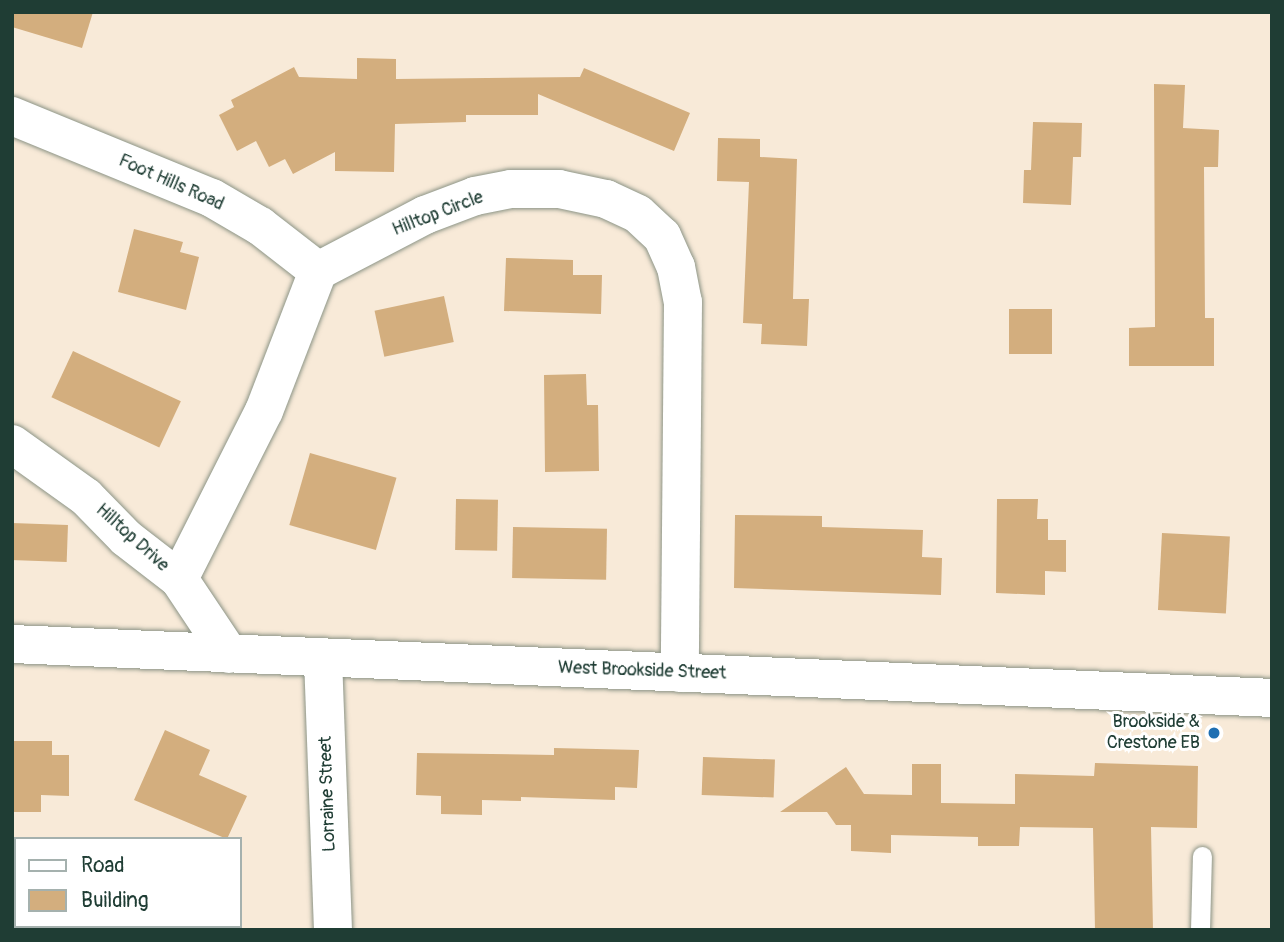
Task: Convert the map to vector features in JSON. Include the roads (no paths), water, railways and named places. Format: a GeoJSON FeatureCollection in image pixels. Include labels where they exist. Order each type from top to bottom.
{"type":"FeatureCollection","features":[{"type":"Feature","properties":{"kind":"street","name":"Foot Hills Road"},"geometry":{"type":"LineString","coordinates":[[12,116],[212,198],[260,226],[318,271]]}},
{"type":"Feature","properties":{"kind":"street","name":"Hilltop Circle"},"geometry":{"type":"LineString","coordinates":[[318,271],[425,215],[512,189],[559,190],[606,199],[638,214],[662,236],[676,267],[683,302],[680,673]]}},
{"type":"Feature","properties":{"kind":"street"},"geometry":{"type":"LineString","coordinates":[[178,579],[264,411],[318,271]]}},
{"type":"Feature","properties":{"kind":"street","name":"Hilltop Drive"},"geometry":{"type":"LineString","coordinates":[[12,444],[86,496],[126,538],[178,579],[229,654]]}},
{"type":"Feature","properties":{"kind":"street","name":"West Brookside Street"},"geometry":{"type":"LineString","coordinates":[[12,644],[1272,698]]}},
{"type":"Feature","properties":{"kind":"street","name":"Lorraine Street"},"geometry":{"type":"LineString","coordinates":[[323,658],[333,930]]}},
{"type":"Feature","properties":{"kind":"lane"},"geometry":{"type":"LineString","coordinates":[[1200,930],[1202,856]]}},
{"type":"Feature","properties":{"kind":"place","name":"Brookside & Crestone EB"},"geometry":{"type":"Point","coordinates":[1214,733]}}]}
